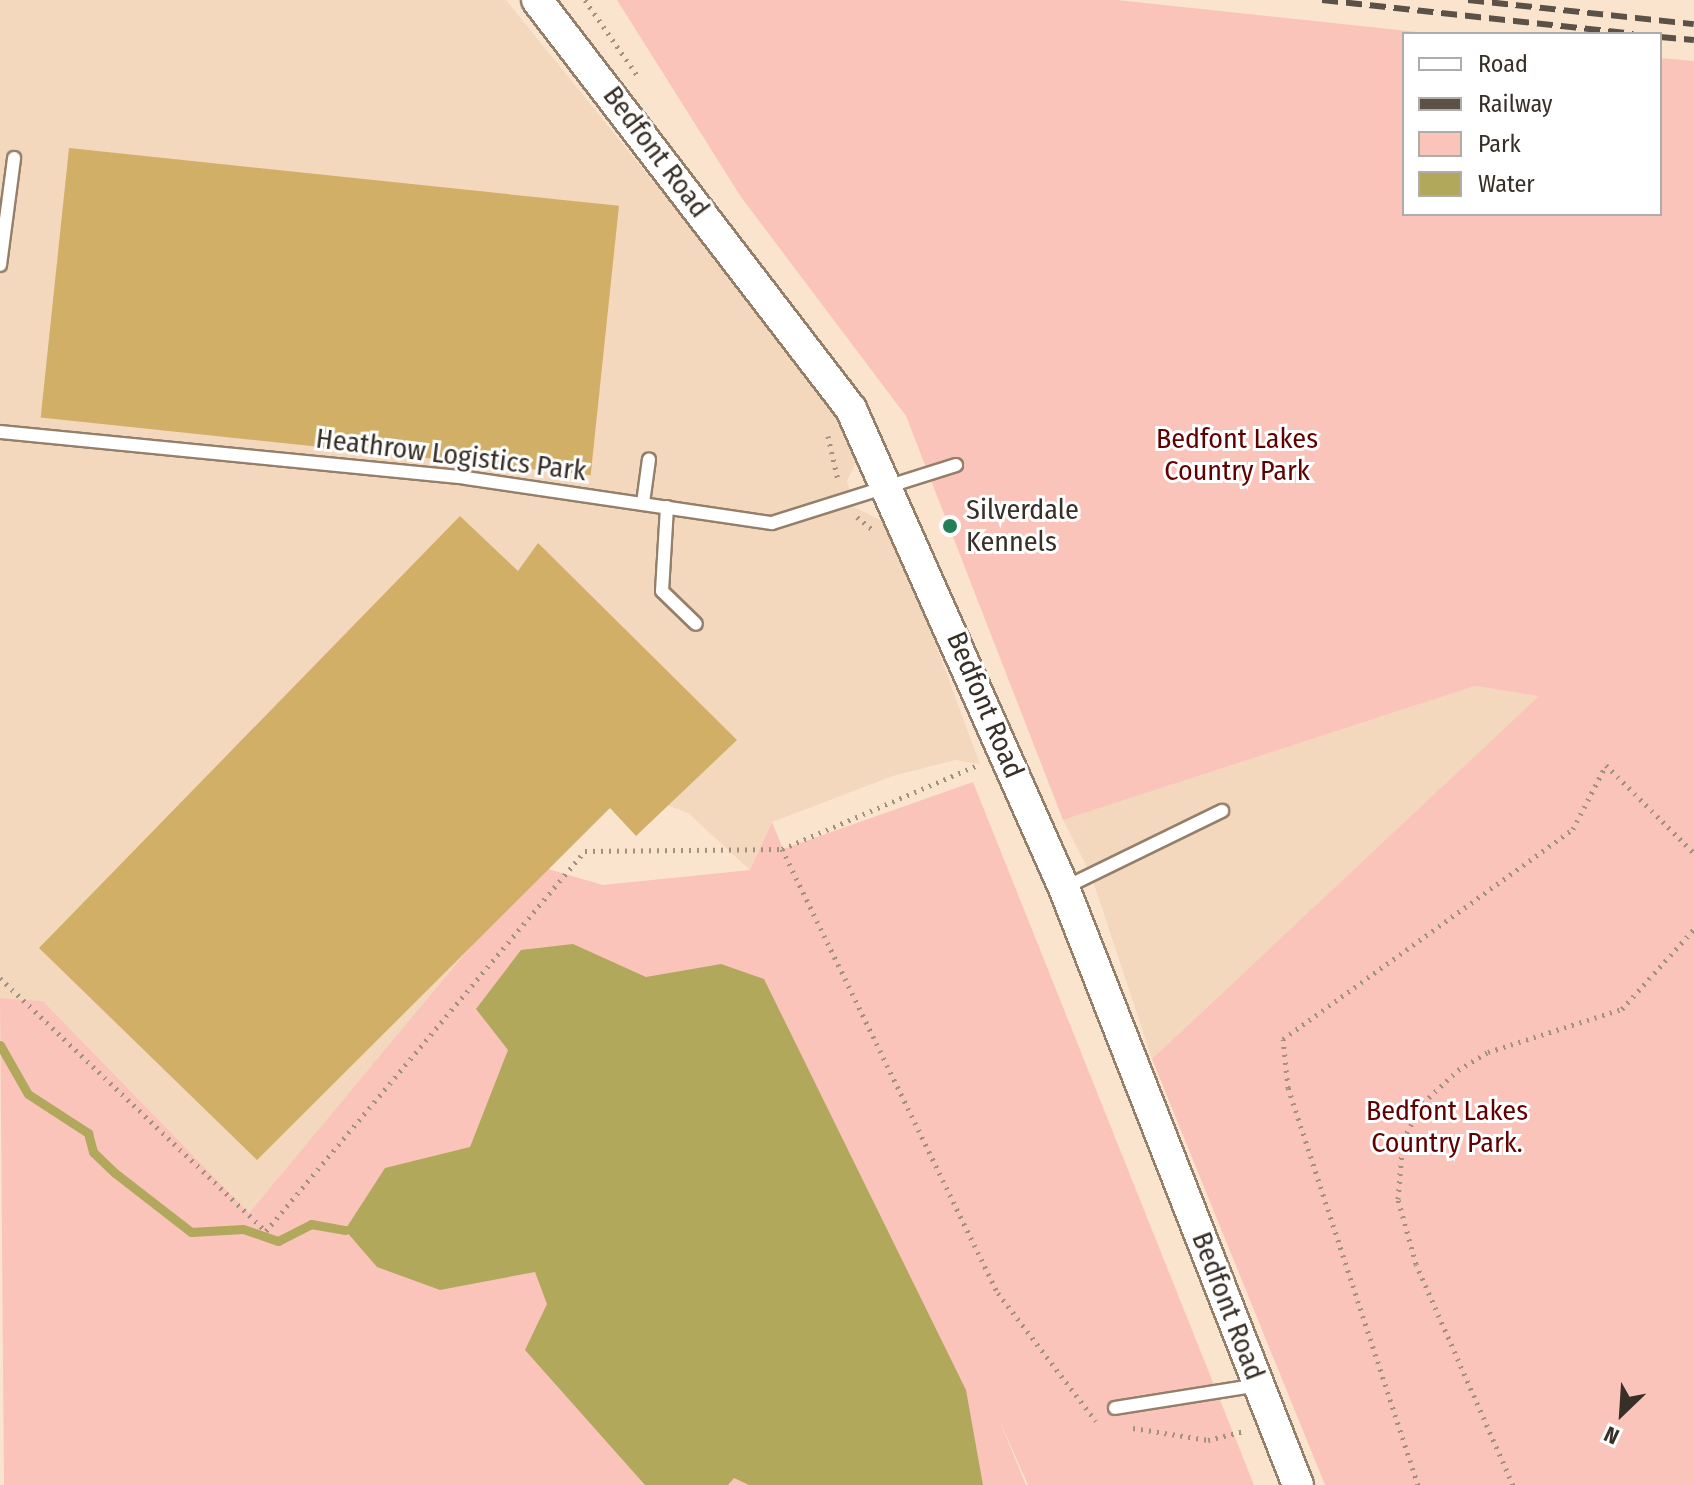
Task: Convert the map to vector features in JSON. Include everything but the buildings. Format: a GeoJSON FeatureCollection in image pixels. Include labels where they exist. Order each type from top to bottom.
{"type":"FeatureCollection","features":[{"type":"Feature","properties":{"kind":"street","name":"Bedfont Road"},"geometry":{"type":"LineString","coordinates":[[537,0],[851,409],[889,487],[1064,888],[1298,1485]]}},
{"type":"Feature","properties":{"kind":"lane"},"geometry":{"type":"LineString","coordinates":[[0,265],[14,158]]}},
{"type":"Feature","properties":{"kind":"lane","name":"Heathrow Logistics Park"},"geometry":{"type":"LineString","coordinates":[[0,432],[466,478],[772,523],[956,465]]}},
{"type":"Feature","properties":{"kind":"lane"},"geometry":{"type":"LineString","coordinates":[[643,503],[649,459]]}},
{"type":"Feature","properties":{"kind":"lane"},"geometry":{"type":"LineString","coordinates":[[667,507],[662,591],[696,624]]}},
{"type":"Feature","properties":{"kind":"lane"},"geometry":{"type":"LineString","coordinates":[[1064,888],[1222,811]]}},
{"type":"Feature","properties":{"kind":"lane"},"geometry":{"type":"LineString","coordinates":[[1115,1408],[1259,1385]]}},
{"type":"Feature","properties":{"kind":"path"},"geometry":{"type":"LineString","coordinates":[[0,978],[266,1231],[585,851],[782,849],[980,764]]}},
{"type":"Feature","properties":{"kind":"path"},"geometry":{"type":"LineString","coordinates":[[1418,1485],[1288,1088],[1283,1039],[1573,829],[1606,765],[1694,853]]}},
{"type":"Feature","properties":{"kind":"path"},"geometry":{"type":"LineString","coordinates":[[782,849],[998,1293],[1097,1422],[1111,1425]]}},
{"type":"Feature","properties":{"kind":"path"},"geometry":{"type":"LineString","coordinates":[[1513,1485],[1416,1264],[1398,1199],[1403,1140],[1423,1103],[1458,1070],[1488,1052],[1622,1009],[1694,929]]}},
{"type":"Feature","properties":{"kind":"path"},"geometry":{"type":"LineString","coordinates":[[1125,1427],[1208,1440],[1249,1430]]}},
{"type":"Feature","properties":{"kind":"shaded area"},"geometry":{"type":"Polygon","coordinates":[[[0,0],[506,0],[836,407],[858,458],[847,481],[854,507],[892,526],[980,764],[955,760],[893,776],[772,822],[750,870],[688,813],[655,801],[619,804],[573,826],[249,1213],[43,1001],[0,998],[0,0]]]}},
{"type":"Feature","properties":{"kind":"shaded area"},"geometry":{"type":"Polygon","coordinates":[[[1475,686],[1540,696],[1152,1059],[1091,875],[1063,820],[1475,686]]]}},
{"type":"Feature","properties":{"kind":"green space","name":"Bedfont Lakes Country Park"},"geometry":{"type":"Polygon","coordinates":[[[617,0],[1117,0],[1417,32],[1402,32],[1402,216],[1662,216],[1662,58],[1694,61],[1694,1485],[1325,1485],[1152,1059],[1539,696],[1475,686],[1063,820],[906,416],[741,197],[617,0]]]}},
{"type":"Feature","properties":{"kind":"green space"},"geometry":{"type":"Polygon","coordinates":[[[973,782],[1254,1485],[1028,1485],[998,1417],[1026,1485],[4,1485],[0,998],[43,1001],[249,1213],[538,866],[603,885],[750,870],[772,822],[783,849],[973,782]]]}},
{"type":"Feature","properties":{"kind":"water"},"geometry":{"type":"Polygon","coordinates":[[[573,944],[646,977],[721,964],[764,979],[966,1390],[983,1485],[749,1485],[734,1478],[728,1485],[645,1485],[525,1350],[547,1304],[535,1272],[440,1290],[377,1267],[345,1230],[385,1168],[470,1147],[508,1050],[476,1009],[521,950],[573,944]]]}},
{"type":"Feature","properties":{"kind":"waterway"},"geometry":{"type":"LineString","coordinates":[[0,1045],[28,1094],[88,1133],[93,1152],[191,1232],[243,1229],[278,1241],[311,1224],[345,1230]]}},
{"type":"Feature","properties":{"kind":"railway"},"geometry":{"type":"LineString","coordinates":[[1322,0],[1615,32]]}},
{"type":"Feature","properties":{"kind":"railway"},"geometry":{"type":"LineString","coordinates":[[1468,0],[1694,24]]}},
{"type":"Feature","properties":{"kind":"railway"},"geometry":{"type":"LineString","coordinates":[[1662,37],[1694,40]]}},
{"type":"Feature","properties":{"kind":"place","name":"Silverdale Kennels"},"geometry":{"type":"Point","coordinates":[950,526]}},
{"type":"Feature","properties":{"kind":"park label","name":"Bedfont Lakes Country Park."},"geometry":{"type":"Point","coordinates":[1447,1127]}}]}
